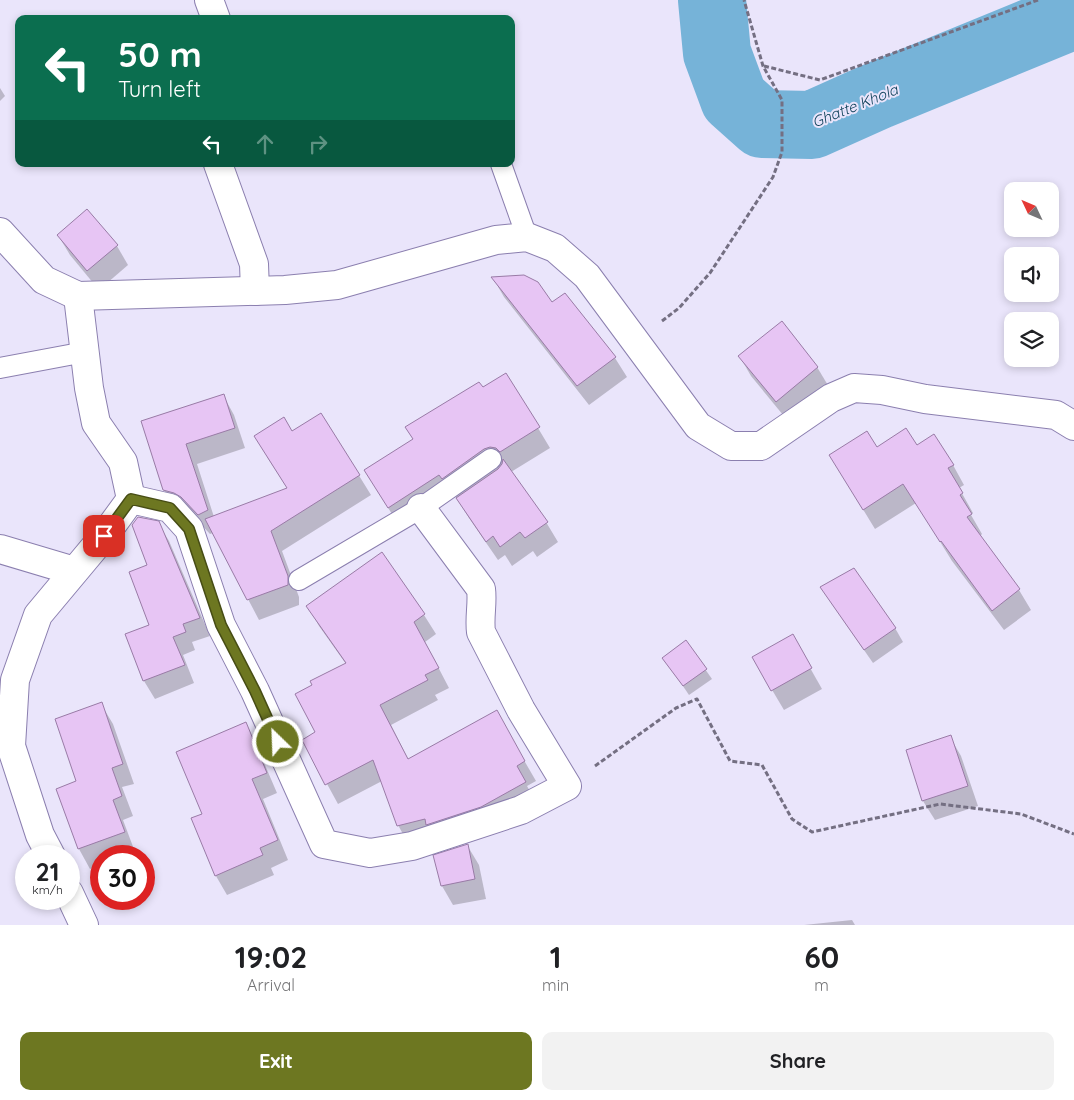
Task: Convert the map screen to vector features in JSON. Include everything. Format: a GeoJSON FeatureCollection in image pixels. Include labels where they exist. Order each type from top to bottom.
{"type":"FeatureCollection","features":[{"type":"Feature","properties":{"kind":"street"},"geometry":{"type":"LineString","coordinates":[[208,0],[214,15]]}},
{"type":"Feature","properties":{"kind":"street"},"geometry":{"type":"LineString","coordinates":[[219,167],[254,264],[255,291]]}},
{"type":"Feature","properties":{"kind":"street"},"geometry":{"type":"LineString","coordinates":[[0,232],[44,280],[78,296],[285,290],[337,285],[496,240],[527,237],[555,248],[587,276],[698,426],[731,446],[761,446],[831,398],[854,388],[882,390],[925,399],[1056,416],[1074,426]]}},
{"type":"Feature","properties":{"kind":"street"},"geometry":{"type":"LineString","coordinates":[[45,845],[40,835],[11,746],[15,680],[38,615],[104,536],[131,499],[123,462],[96,423],[89,388],[78,296]]}},
{"type":"Feature","properties":{"kind":"street"},"geometry":{"type":"LineString","coordinates":[[131,499],[170,508],[189,529],[221,625],[255,691],[324,844],[370,852],[412,846],[521,810],[568,786],[521,710],[481,632],[481,589],[421,508]]}},
{"type":"Feature","properties":{"kind":"street"},"geometry":{"type":"LineString","coordinates":[[0,549],[74,571]]}},
{"type":"Feature","properties":{"kind":"street"},"geometry":{"type":"LineString","coordinates":[[77,910],[84,925]]}},
{"type":"Feature","properties":{"kind":"lane"},"geometry":{"type":"LineString","coordinates":[[502,167],[527,237]]}},
{"type":"Feature","properties":{"kind":"lane"},"geometry":{"type":"LineString","coordinates":[[0,368],[85,352]]}},
{"type":"Feature","properties":{"kind":"lane"},"geometry":{"type":"LineString","coordinates":[[300,580],[421,508],[491,459]]}},
{"type":"Feature","properties":{"kind":"path"},"geometry":{"type":"LineString","coordinates":[[636,342],[679,308],[710,274],[773,177],[782,152],[782,100],[763,66],[744,0]]}},
{"type":"Feature","properties":{"kind":"path"},"geometry":{"type":"LineString","coordinates":[[763,66],[820,80],[1038,0]]}},
{"type":"Feature","properties":{"kind":"path"},"geometry":{"type":"LineString","coordinates":[[568,786],[676,708],[697,699],[730,761],[762,765],[792,819],[812,832],[940,804],[1021,814],[1074,834]]}},
{"type":"Feature","properties":{"kind":"building"},"geometry":{"type":"Polygon","coordinates":[[[87,209],[118,245],[87,271],[57,235],[87,209]]]}},
{"type":"Feature","properties":{"kind":"building"},"geometry":{"type":"Polygon","coordinates":[[[524,275],[538,282],[552,302],[565,293],[616,357],[577,386],[491,277],[524,275]]]}},
{"type":"Feature","properties":{"kind":"building"},"geometry":{"type":"Polygon","coordinates":[[[782,321],[818,367],[776,402],[738,356],[782,321]]]}},
{"type":"Feature","properties":{"kind":"building"},"geometry":{"type":"Polygon","coordinates":[[[506,373],[540,427],[500,452],[496,448],[484,449],[442,479],[439,475],[388,508],[364,470],[413,439],[405,427],[479,382],[483,387],[506,373]]]}},
{"type":"Feature","properties":{"kind":"building"},"geometry":{"type":"Polygon","coordinates":[[[224,394],[235,428],[186,444],[208,510],[198,515],[181,497],[163,490],[141,421],[224,394]]]}},
{"type":"Feature","properties":{"kind":"building"},"geometry":{"type":"Polygon","coordinates":[[[321,413],[360,475],[271,531],[288,576],[288,585],[247,600],[205,519],[287,488],[254,436],[284,417],[292,431],[321,413]]]}},
{"type":"Feature","properties":{"kind":"building"},"geometry":{"type":"Polygon","coordinates":[[[906,428],[917,445],[934,434],[954,465],[948,468],[963,493],[960,495],[972,514],[967,517],[1020,589],[992,611],[940,542],[903,484],[863,510],[829,455],[867,431],[877,447],[906,428]]]}},
{"type":"Feature","properties":{"kind":"building"},"geometry":{"type":"Polygon","coordinates":[[[503,459],[548,522],[525,538],[520,532],[500,547],[493,536],[486,542],[456,498],[498,469],[503,459]]]}},
{"type":"Feature","properties":{"kind":"building"},"geometry":{"type":"Polygon","coordinates":[[[138,517],[159,521],[200,618],[183,624],[186,632],[173,637],[185,665],[143,681],[125,634],[149,625],[129,572],[147,565],[132,525],[138,517]]]}},
{"type":"Feature","properties":{"kind":"building"},"geometry":{"type":"Polygon","coordinates":[[[382,552],[425,614],[414,622],[439,668],[425,675],[428,680],[380,705],[408,759],[497,710],[525,761],[517,766],[526,782],[481,807],[426,825],[425,819],[397,826],[373,760],[325,785],[302,740],[315,732],[295,694],[312,685],[310,681],[346,663],[306,606],[382,552]]]}},
{"type":"Feature","properties":{"kind":"building"},"geometry":{"type":"Polygon","coordinates":[[[854,568],[896,628],[864,650],[820,587],[854,568]]]}},
{"type":"Feature","properties":{"kind":"building"},"geometry":{"type":"Polygon","coordinates":[[[793,634],[812,668],[771,691],[752,657],[793,634]]]}},
{"type":"Feature","properties":{"kind":"building"},"geometry":{"type":"Polygon","coordinates":[[[686,640],[707,669],[683,686],[662,658],[686,640]]]}},
{"type":"Feature","properties":{"kind":"building"},"geometry":{"type":"Polygon","coordinates":[[[102,702],[123,764],[112,768],[122,796],[113,800],[125,832],[80,848],[80,845],[77,845],[56,789],[76,781],[55,719],[102,702]]]}},
{"type":"Feature","properties":{"kind":"building"},"geometry":{"type":"Polygon","coordinates":[[[246,722],[267,773],[252,779],[278,840],[260,848],[263,855],[215,876],[191,818],[202,814],[176,752],[246,722]]]}},
{"type":"Feature","properties":{"kind":"building"},"geometry":{"type":"Polygon","coordinates":[[[951,735],[968,786],[922,801],[906,750],[951,735]]]}},
{"type":"Feature","properties":{"kind":"building"},"geometry":{"type":"Polygon","coordinates":[[[468,844],[475,879],[441,886],[433,855],[468,844]]]}},
{"type":"Feature","properties":{"kind":"waterway","name":"Ghatte Khola"},"geometry":{"type":"LineString","coordinates":[[712,0],[717,53],[734,99],[762,124],[812,125],[879,95],[1074,15]]}},
{"type":"Feature","properties":{"kind":"route"},"geometry":{"type":"LineString","coordinates":[[104,536],[131,499],[170,508],[189,529],[221,625],[255,691],[278,742]]}}]}
